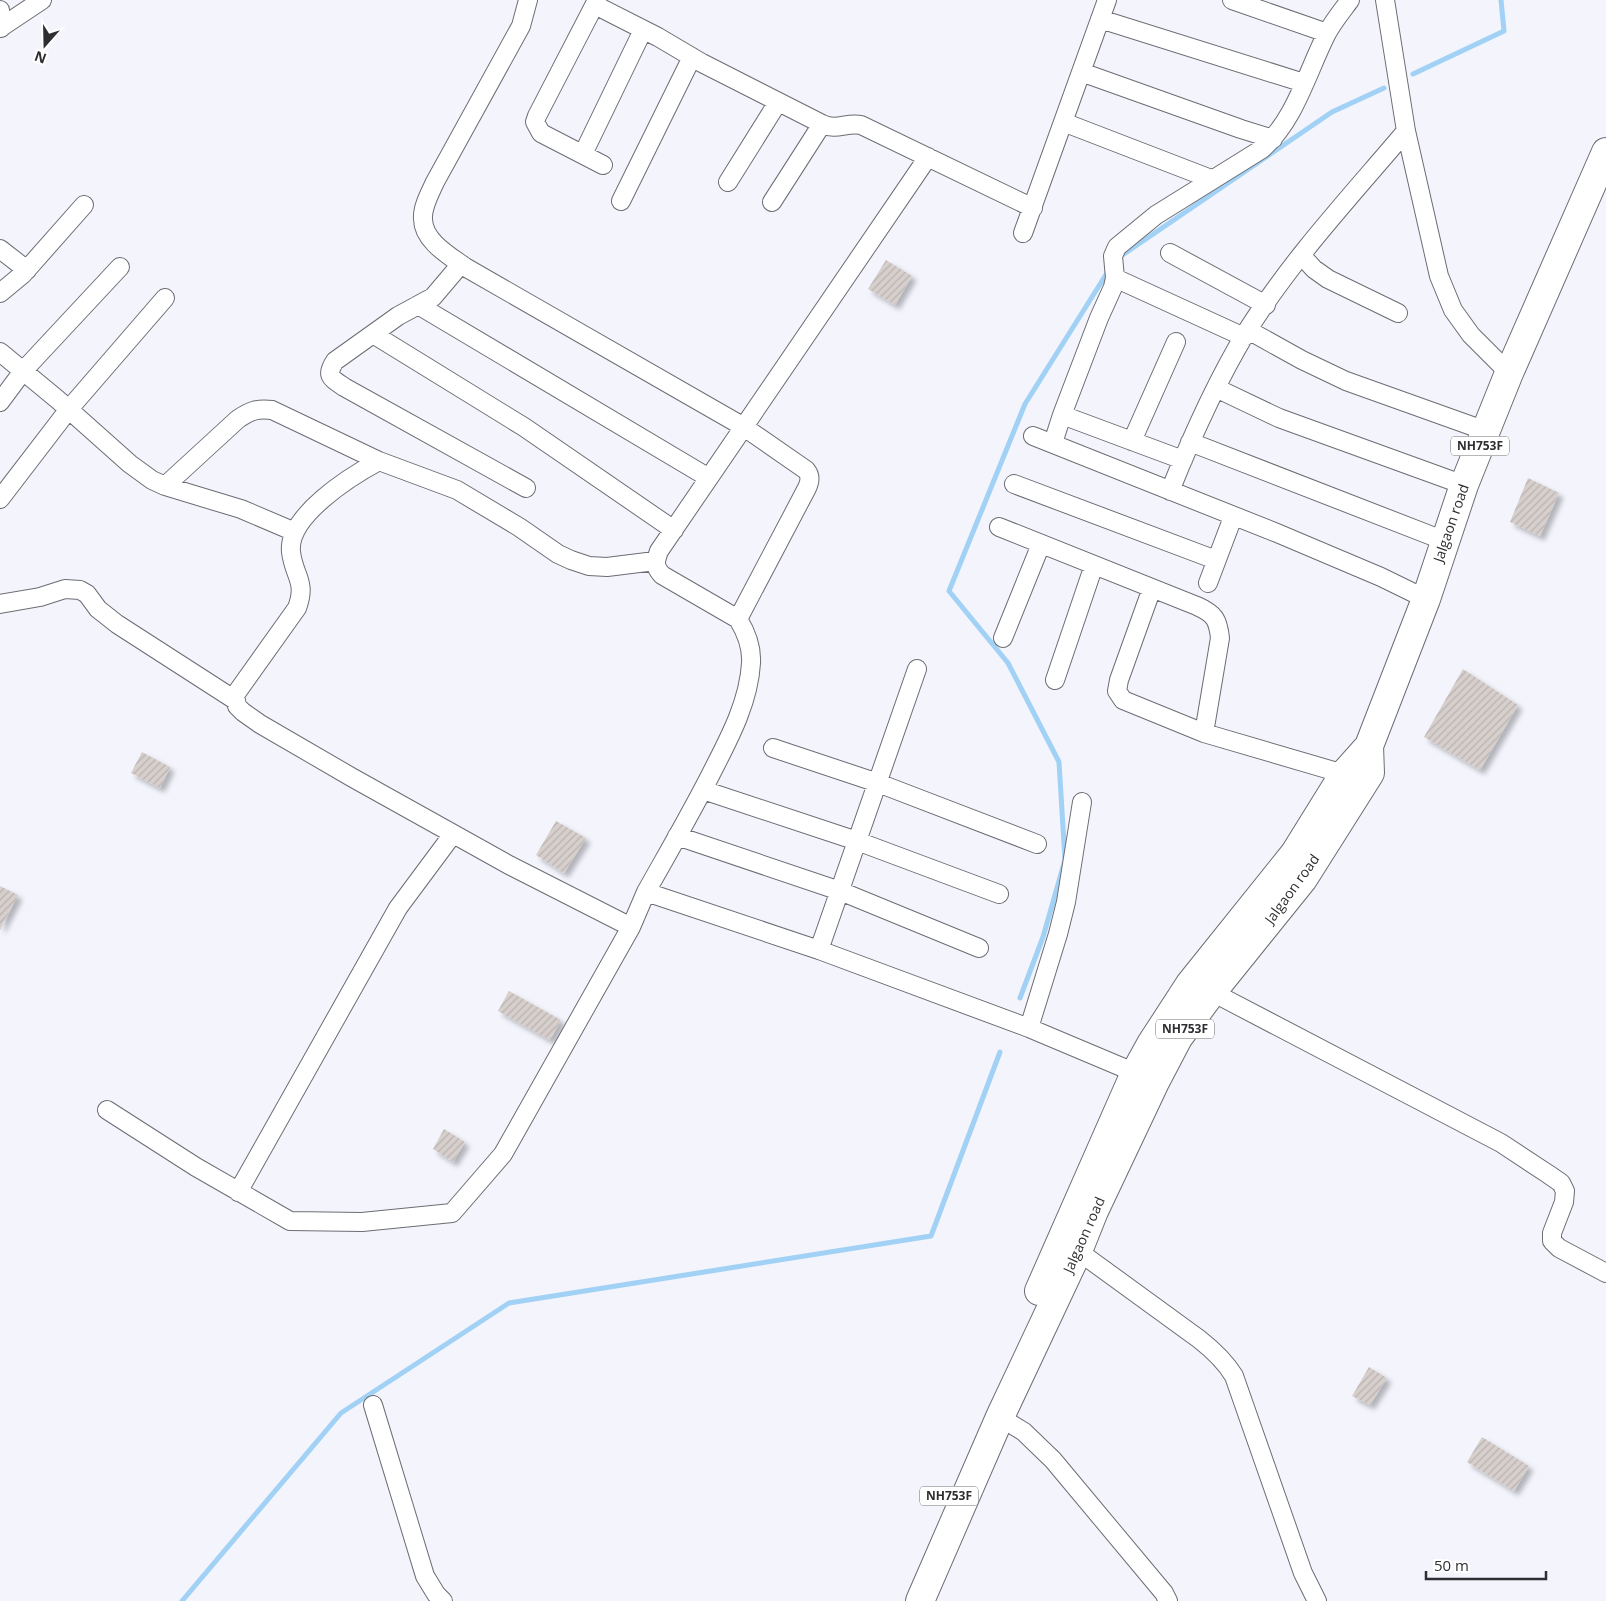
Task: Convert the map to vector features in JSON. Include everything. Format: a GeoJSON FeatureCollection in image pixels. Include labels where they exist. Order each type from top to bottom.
{"type":"FeatureCollection","features":[{"type":"Feature","properties":{"kind":"highway","name":"Jalgaon road"},"geometry":{"type":"LineString","coordinates":[[920,1601],[1002,1401],[1069,1246],[1094,1211],[1145,1078],[1178,1038],[1204,985],[1303,879],[1370,773],[1369,746],[1426,599],[1464,484],[1509,373],[1606,152]]}},
{"type":"Feature","properties":{"kind":"highway","name":"NH753F"},"geometry":{"type":"LineString","coordinates":[[1204,985],[1295,853],[1344,774],[1369,746]]}},
{"type":"Feature","properties":{"kind":"highway","name":"NH753F"},"geometry":{"type":"LineString","coordinates":[[902,1601],[1002,1401]]}},
{"type":"Feature","properties":{"kind":"street"},"geometry":{"type":"LineString","coordinates":[[0,22],[42,0]]}},
{"type":"Feature","properties":{"kind":"street"},"geometry":{"type":"LineString","coordinates":[[528,0],[521,26],[435,182],[424,211],[423,220],[428,235],[438,246],[461,264],[744,428],[806,470],[810,475],[810,481],[738,620]]}},
{"type":"Feature","properties":{"kind":"street"},"geometry":{"type":"LineString","coordinates":[[1023,232],[1107,0]]}},
{"type":"Feature","properties":{"kind":"street"},"geometry":{"type":"LineString","coordinates":[[1232,0],[1327,33]]}},
{"type":"Feature","properties":{"kind":"street"},"geometry":{"type":"LineString","coordinates":[[1053,443],[1099,318],[1113,287],[1115,278],[1113,256],[1121,243],[1156,215],[1262,149],[1273,139],[1294,106],[1327,33],[1350,0]]}},
{"type":"Feature","properties":{"kind":"street"},"geometry":{"type":"LineString","coordinates":[[1385,0],[1406,131],[1439,276],[1453,310],[1470,335],[1509,373]]}},
{"type":"Feature","properties":{"kind":"street"},"geometry":{"type":"LineString","coordinates":[[603,165],[541,133],[535,122],[596,2],[692,57],[822,124],[835,128],[852,124],[861,125],[1033,208]]}},
{"type":"Feature","properties":{"kind":"street"},"geometry":{"type":"LineString","coordinates":[[1100,19],[1304,82]]}},
{"type":"Feature","properties":{"kind":"street"},"geometry":{"type":"LineString","coordinates":[[583,154],[643,30]]}},
{"type":"Feature","properties":{"kind":"street"},"geometry":{"type":"LineString","coordinates":[[621,202],[692,57]]}},
{"type":"Feature","properties":{"kind":"street"},"geometry":{"type":"LineString","coordinates":[[1081,72],[1273,139]]}},
{"type":"Feature","properties":{"kind":"street"},"geometry":{"type":"LineString","coordinates":[[728,182],[778,102]]}},
{"type":"Feature","properties":{"kind":"street"},"geometry":{"type":"LineString","coordinates":[[1063,122],[1211,179]]}},
{"type":"Feature","properties":{"kind":"street"},"geometry":{"type":"LineString","coordinates":[[772,202],[822,124]]}},
{"type":"Feature","properties":{"kind":"street"},"geometry":{"type":"LineString","coordinates":[[1170,491],[1190,442],[1216,388],[1246,334],[1302,256],[1406,131]]}},
{"type":"Feature","properties":{"kind":"street"},"geometry":{"type":"LineString","coordinates":[[107,1110],[196,1167],[290,1221],[362,1222],[452,1213],[503,1154],[631,927],[646,892],[703,790],[738,719],[748,685],[751,662],[749,646],[743,627],[738,620],[727,612],[668,580],[656,568],[655,561],[659,551],[928,157]]}},
{"type":"Feature","properties":{"kind":"street"},"geometry":{"type":"LineString","coordinates":[[0,293],[27,270],[84,205]]}},
{"type":"Feature","properties":{"kind":"street"},"geometry":{"type":"LineString","coordinates":[[0,249],[27,270]]}},
{"type":"Feature","properties":{"kind":"street"},"geometry":{"type":"LineString","coordinates":[[1170,253],[1266,305]]}},
{"type":"Feature","properties":{"kind":"street"},"geometry":{"type":"LineString","coordinates":[[1302,256],[1314,270],[1328,279],[1398,313]]}},
{"type":"Feature","properties":{"kind":"street"},"geometry":{"type":"LineString","coordinates":[[461,264],[433,297],[398,316],[335,361],[329,370],[332,380],[526,488]]}},
{"type":"Feature","properties":{"kind":"street"},"geometry":{"type":"LineString","coordinates":[[0,402],[23,371],[120,267]]}},
{"type":"Feature","properties":{"kind":"street"},"geometry":{"type":"LineString","coordinates":[[1115,278],[1246,334],[1346,380],[1486,431]]}},
{"type":"Feature","properties":{"kind":"street"},"geometry":{"type":"LineString","coordinates":[[0,500],[69,409],[165,298]]}},
{"type":"Feature","properties":{"kind":"street"},"geometry":{"type":"LineString","coordinates":[[418,306],[709,478]]}},
{"type":"Feature","properties":{"kind":"street"},"geometry":{"type":"LineString","coordinates":[[373,334],[524,427],[674,530]]}},
{"type":"Feature","properties":{"kind":"street"},"geometry":{"type":"LineString","coordinates":[[1132,441],[1176,342]]}},
{"type":"Feature","properties":{"kind":"street"},"geometry":{"type":"LineString","coordinates":[[0,352],[69,409],[130,464],[152,480],[165,486],[241,509],[295,532]]}},
{"type":"Feature","properties":{"kind":"street"},"geometry":{"type":"LineString","coordinates":[[1216,388],[1279,418],[1464,484]]}},
{"type":"Feature","properties":{"kind":"street"},"geometry":{"type":"LineString","coordinates":[[165,486],[238,419],[251,410],[260,408],[272,410],[379,461],[457,490],[519,527],[558,554],[571,560],[589,566],[607,567],[655,561]]}},
{"type":"Feature","properties":{"kind":"street"},"geometry":{"type":"LineString","coordinates":[[1062,415],[1183,460]]}},
{"type":"Feature","properties":{"kind":"street"},"geometry":{"type":"LineString","coordinates":[[1033,436],[1381,577],[1426,599]]}},
{"type":"Feature","properties":{"kind":"street"},"geometry":{"type":"LineString","coordinates":[[1190,442],[1445,541]]}},
{"type":"Feature","properties":{"kind":"street"},"geometry":{"type":"LineString","coordinates":[[235,700],[235,694],[297,608],[301,598],[302,588],[291,553],[291,545],[300,521],[352,475],[379,461]]}},
{"type":"Feature","properties":{"kind":"street"},"geometry":{"type":"LineString","coordinates":[[1014,484],[1216,560]]}},
{"type":"Feature","properties":{"kind":"street"},"geometry":{"type":"LineString","coordinates":[[1208,583],[1233,517]]}},
{"type":"Feature","properties":{"kind":"street"},"geometry":{"type":"LineString","coordinates":[[999,528],[1152,588],[1205,610],[1212,615],[1218,624],[1220,638],[1204,733]]}},
{"type":"Feature","properties":{"kind":"street"},"geometry":{"type":"LineString","coordinates":[[1003,638],[1041,544]]}},
{"type":"Feature","properties":{"kind":"street"},"geometry":{"type":"LineString","coordinates":[[1056,680],[1094,565]]}},
{"type":"Feature","properties":{"kind":"street"},"geometry":{"type":"LineString","coordinates":[[0,604],[40,596],[65,588],[80,590],[87,594],[98,609],[117,624],[235,700],[243,712],[260,724],[518,870],[631,927]]}},
{"type":"Feature","properties":{"kind":"street"},"geometry":{"type":"LineString","coordinates":[[1152,588],[1117,691],[1124,700],[1204,733],[1344,774]]}},
{"type":"Feature","properties":{"kind":"street"},"geometry":{"type":"LineString","coordinates":[[819,950],[917,669]]}},
{"type":"Feature","properties":{"kind":"street"},"geometry":{"type":"LineString","coordinates":[[773,748],[878,783],[1037,844]]}},
{"type":"Feature","properties":{"kind":"street"},"geometry":{"type":"LineString","coordinates":[[703,790],[857,841],[999,894]]}},
{"type":"Feature","properties":{"kind":"street"},"geometry":{"type":"LineString","coordinates":[[1029,1028],[1066,902],[1082,802]]}},
{"type":"Feature","properties":{"kind":"street"},"geometry":{"type":"LineString","coordinates":[[238,1192],[398,908],[453,834]]}},
{"type":"Feature","properties":{"kind":"street"},"geometry":{"type":"LineString","coordinates":[[677,836],[840,891],[979,948]]}},
{"type":"Feature","properties":{"kind":"street"},"geometry":{"type":"LineString","coordinates":[[646,892],[819,950],[1029,1028],[1145,1078]]}},
{"type":"Feature","properties":{"kind":"street"},"geometry":{"type":"LineString","coordinates":[[1204,985],[1500,1143],[1561,1183],[1565,1191],[1564,1202],[1552,1234],[1552,1241],[1559,1248],[1606,1273]]}},
{"type":"Feature","properties":{"kind":"street"},"geometry":{"type":"LineString","coordinates":[[1069,1246],[1199,1339],[1217,1353],[1229,1367],[1234,1376],[1303,1572],[1317,1601]]}},
{"type":"Feature","properties":{"kind":"street"},"geometry":{"type":"LineString","coordinates":[[1002,1401],[1024,1432],[1053,1460],[1164,1593],[1168,1601]]}},
{"type":"Feature","properties":{"kind":"street"},"geometry":{"type":"LineString","coordinates":[[373,1405],[425,1576],[436,1594],[443,1601]]}},
{"type":"Feature","properties":{"kind":"building"},"geometry":{"type":"Polygon","coordinates":[[[886,260],[912,276],[895,305],[868,289],[886,260]]]}},
{"type":"Feature","properties":{"kind":"building"},"geometry":{"type":"Polygon","coordinates":[[[1528,478],[1559,493],[1540,536],[1510,522],[1528,478]]]}},
{"type":"Feature","properties":{"kind":"building"},"geometry":{"type":"Polygon","coordinates":[[[1463,669],[1518,705],[1480,770],[1424,737],[1463,669]]]}},
{"type":"Feature","properties":{"kind":"building"},"geometry":{"type":"Polygon","coordinates":[[[142,752],[170,767],[160,788],[131,773],[142,752]]]}},
{"type":"Feature","properties":{"kind":"building"},"geometry":{"type":"Polygon","coordinates":[[[556,821],[586,838],[564,873],[536,855],[556,821]]]}},
{"type":"Feature","properties":{"kind":"building"},"geometry":{"type":"Polygon","coordinates":[[[0,886],[18,895],[0,930],[0,886]]]}},
{"type":"Feature","properties":{"kind":"building"},"geometry":{"type":"Polygon","coordinates":[[[509,991],[561,1020],[550,1040],[498,1011],[509,991]]]}},
{"type":"Feature","properties":{"kind":"building"},"geometry":{"type":"Polygon","coordinates":[[[444,1129],[465,1142],[453,1162],[433,1149],[444,1129]]]}},
{"type":"Feature","properties":{"kind":"building"},"geometry":{"type":"Polygon","coordinates":[[[1369,1367],[1387,1378],[1370,1405],[1352,1396],[1369,1367]]]}},
{"type":"Feature","properties":{"kind":"building"},"geometry":{"type":"Polygon","coordinates":[[[1482,1437],[1529,1466],[1514,1491],[1467,1462],[1482,1437]]]}},
{"type":"Feature","properties":{"kind":"waterway"},"geometry":{"type":"LineString","coordinates":[[1413,74],[1504,31],[1501,0]]}},
{"type":"Feature","properties":{"kind":"waterway"},"geometry":{"type":"LineString","coordinates":[[1118,258],[1332,112],[1384,88]]}},
{"type":"Feature","properties":{"kind":"waterway"},"geometry":{"type":"LineString","coordinates":[[1020,998],[1043,937],[1065,860],[1059,762],[1008,663],[949,591],[1025,404],[1107,273]]}},
{"type":"Feature","properties":{"kind":"waterway"},"geometry":{"type":"LineString","coordinates":[[182,1601],[341,1413],[509,1303],[931,1236],[1000,1052]]}}]}
